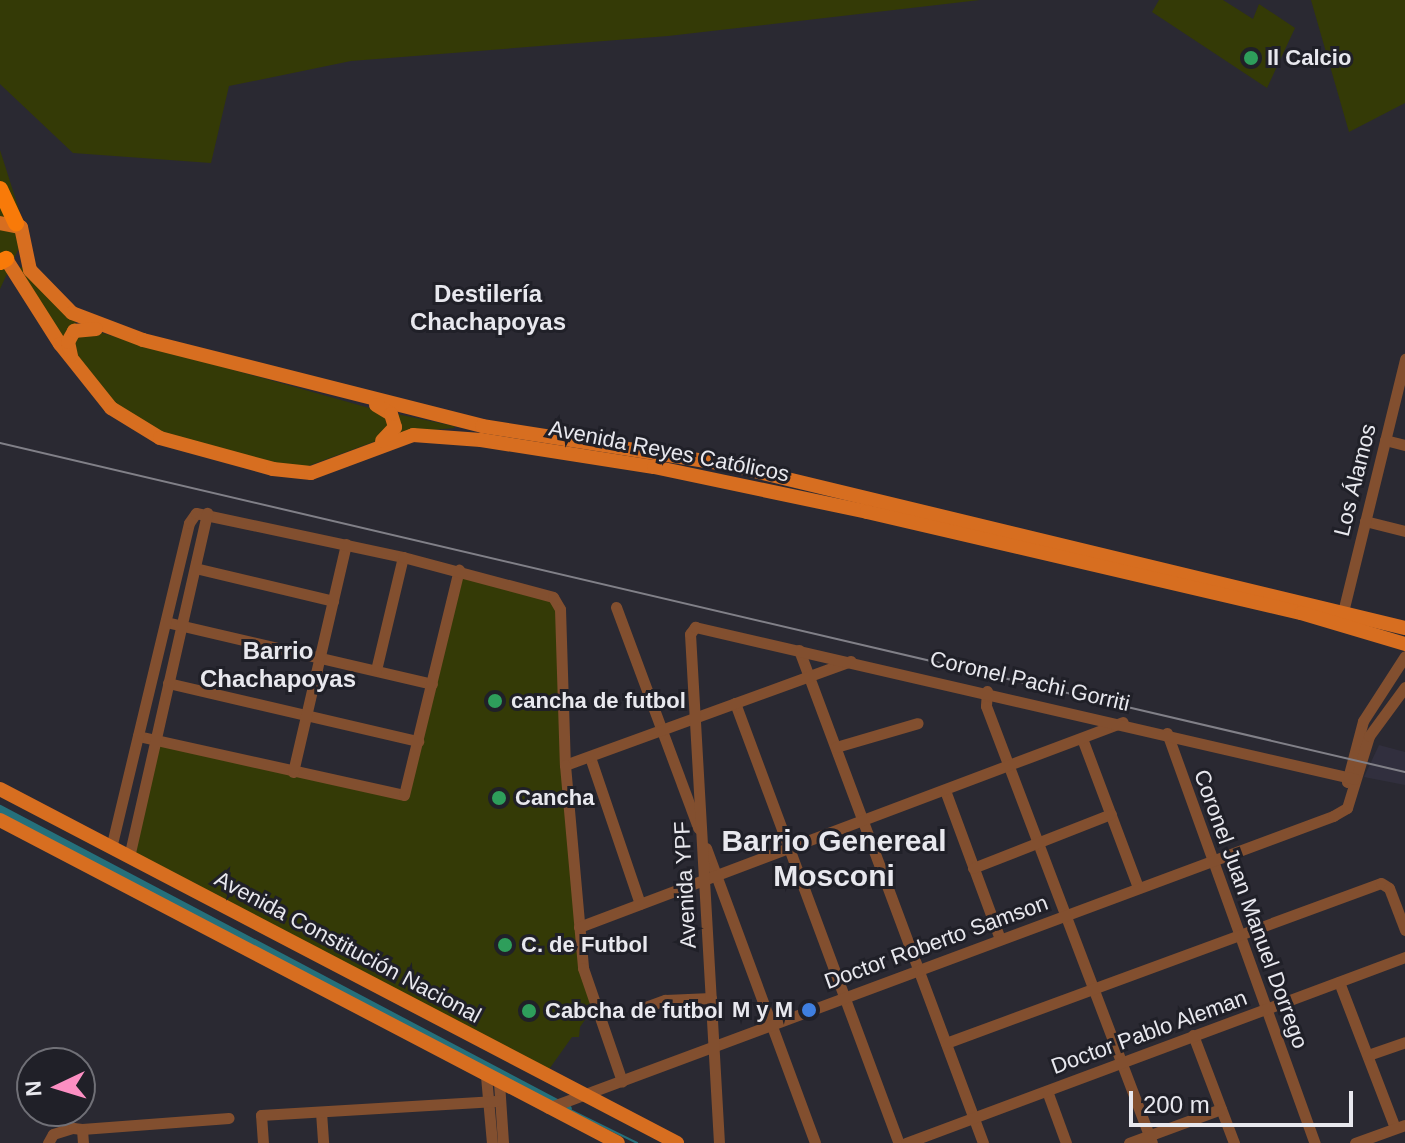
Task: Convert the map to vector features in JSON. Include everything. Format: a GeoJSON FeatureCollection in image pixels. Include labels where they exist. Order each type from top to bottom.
{"type":"FeatureCollection","features":[{"type":"Feature","properties":{"kind":"highway"},"geometry":{"type":"LineString","coordinates":[[0,189],[8,223]]}},
{"type":"Feature","properties":{"kind":"main road","name":"Avenida Reyes Católicos"},"geometry":{"type":"LineString","coordinates":[[8,223],[25,233],[24,250],[36,278],[72,313],[143,340],[349,396],[482,426],[725,464],[1342,618],[1405,644]]}},
{"type":"Feature","properties":{"kind":"main road","name":"Avenida Reyes Católicos"},"geometry":{"type":"LineString","coordinates":[[24,250],[2,259],[72,359],[111,408],[160,438],[292,473],[311,473],[397,439],[428,434],[654,467],[1342,618],[1405,628]]}},
{"type":"Feature","properties":{"kind":"main road"},"geometry":{"type":"LineString","coordinates":[[72,359],[68,342],[78,328],[143,340]]}},
{"type":"Feature","properties":{"kind":"main road"},"geometry":{"type":"LineString","coordinates":[[342,461],[390,437],[395,427],[383,408],[349,396]]}},
{"type":"Feature","properties":{"kind":"main road","name":"Avenida Constitución Nacional"},"geometry":{"type":"LineString","coordinates":[[0,789],[677,1143]]}},
{"type":"Feature","properties":{"kind":"main road"},"geometry":{"type":"LineString","coordinates":[[0,820],[618,1143]]}},
{"type":"Feature","properties":{"kind":"street","name":"Los Álamos"},"geometry":{"type":"LineString","coordinates":[[1342,618],[1405,360]]}},
{"type":"Feature","properties":{"kind":"street"},"geometry":{"type":"LineString","coordinates":[[1385,440],[1405,445]]}},
{"type":"Feature","properties":{"kind":"street"},"geometry":{"type":"LineString","coordinates":[[111,848],[189,523],[196,513],[459,570],[557,600],[565,765],[586,981],[622,1081]]}},
{"type":"Feature","properties":{"kind":"street"},"geometry":{"type":"LineString","coordinates":[[129,857],[207,513]]}},
{"type":"Feature","properties":{"kind":"street"},"geometry":{"type":"LineString","coordinates":[[1365,521],[1405,531]]}},
{"type":"Feature","properties":{"kind":"street"},"geometry":{"type":"LineString","coordinates":[[293,772],[346,544]]}},
{"type":"Feature","properties":{"kind":"street"},"geometry":{"type":"LineString","coordinates":[[376,670],[403,557]]}},
{"type":"Feature","properties":{"kind":"street"},"geometry":{"type":"LineString","coordinates":[[195,568],[333,601]]}},
{"type":"Feature","properties":{"kind":"street"},"geometry":{"type":"LineString","coordinates":[[138,736],[401,796],[408,791],[459,570]]}},
{"type":"Feature","properties":{"kind":"street"},"geometry":{"type":"LineString","coordinates":[[616,607],[815,1143]]}},
{"type":"Feature","properties":{"kind":"street"},"geometry":{"type":"LineString","coordinates":[[166,622],[432,684]]}},
{"type":"Feature","properties":{"kind":"street","name":"Coronel Pachi Gorriti"},"geometry":{"type":"LineString","coordinates":[[695,627],[1123,722],[1352,778]]}},
{"type":"Feature","properties":{"kind":"street","name":"Avenida YPF"},"geometry":{"type":"LineString","coordinates":[[695,627],[690,634],[719,1143]]}},
{"type":"Feature","properties":{"kind":"street"},"geometry":{"type":"LineString","coordinates":[[799,650],[983,1143]]}},
{"type":"Feature","properties":{"kind":"street","name":"Doctor Roberto Samson"},"geometry":{"type":"LineString","coordinates":[[548,1108],[1338,813],[1347,808],[1363,721],[1405,656]]}},
{"type":"Feature","properties":{"kind":"street"},"geometry":{"type":"LineString","coordinates":[[565,765],[851,661]]}},
{"type":"Feature","properties":{"kind":"street"},"geometry":{"type":"LineString","coordinates":[[168,683],[418,741]]}},
{"type":"Feature","properties":{"kind":"street","name":"Doctor Roberto Samson"},"geometry":{"type":"LineString","coordinates":[[1352,778],[1375,726],[1405,687]]}},
{"type":"Feature","properties":{"kind":"street"},"geometry":{"type":"LineString","coordinates":[[987,691],[986,706],[1150,1139]]}},
{"type":"Feature","properties":{"kind":"street"},"geometry":{"type":"LineString","coordinates":[[735,703],[899,1143]]}},
{"type":"Feature","properties":{"kind":"street"},"geometry":{"type":"LineString","coordinates":[[579,927],[946,793],[1083,741],[1123,722]]}},
{"type":"Feature","properties":{"kind":"street"},"geometry":{"type":"LineString","coordinates":[[836,747],[918,723]]}},
{"type":"Feature","properties":{"kind":"street","name":"Coronel Juan Manuel Dorrego"},"geometry":{"type":"LineString","coordinates":[[1167,733],[1315,1143]]}},
{"type":"Feature","properties":{"kind":"street"},"geometry":{"type":"LineString","coordinates":[[1083,741],[1138,887]]}},
{"type":"Feature","properties":{"kind":"street"},"geometry":{"type":"LineString","coordinates":[[590,757],[640,904]]}},
{"type":"Feature","properties":{"kind":"street"},"geometry":{"type":"LineString","coordinates":[[946,793],[1000,939]]}},
{"type":"Feature","properties":{"kind":"street"},"geometry":{"type":"LineString","coordinates":[[973,868],[1111,814]]}},
{"type":"Feature","properties":{"kind":"street"},"geometry":{"type":"LineString","coordinates":[[946,1043],[1381,883],[1389,888],[1405,930]]}},
{"type":"Feature","properties":{"kind":"street","name":"Doctor Pablo Aleman"},"geometry":{"type":"LineString","coordinates":[[906,1143],[1405,957]]}},
{"type":"Feature","properties":{"kind":"street"},"geometry":{"type":"LineString","coordinates":[[1339,982],[1400,1126],[1355,1143]]}},
{"type":"Feature","properties":{"kind":"street"},"geometry":{"type":"LineString","coordinates":[[640,1009],[665,1000],[711,998]]}},
{"type":"Feature","properties":{"kind":"street"},"geometry":{"type":"LineString","coordinates":[[1193,1035],[1234,1143]]}},
{"type":"Feature","properties":{"kind":"street"},"geometry":{"type":"LineString","coordinates":[[1368,1055],[1405,1042]]}},
{"type":"Feature","properties":{"kind":"street"},"geometry":{"type":"LineString","coordinates":[[493,1079],[503,1143]]}},
{"type":"Feature","properties":{"kind":"street"},"geometry":{"type":"LineString","coordinates":[[1047,1091],[1066,1143]]}},
{"type":"Feature","properties":{"kind":"street"},"geometry":{"type":"LineString","coordinates":[[263,1143],[261,1115],[495,1102]]}},
{"type":"Feature","properties":{"kind":"street"},"geometry":{"type":"LineString","coordinates":[[492,1143],[495,1102]]}},
{"type":"Feature","properties":{"kind":"street"},"geometry":{"type":"LineString","coordinates":[[1129,1143],[1150,1139],[1221,1109]]}},
{"type":"Feature","properties":{"kind":"street"},"geometry":{"type":"LineString","coordinates":[[321,1112],[323,1143]]}},
{"type":"Feature","properties":{"kind":"street"},"geometry":{"type":"LineString","coordinates":[[48,1143],[53,1134],[82,1129],[229,1118]]}},
{"type":"Feature","properties":{"kind":"street"},"geometry":{"type":"LineString","coordinates":[[82,1129],[83,1143]]}},
{"type":"Feature","properties":{"kind":"shaded area"},"geometry":{"type":"Polygon","coordinates":[[[1379,745],[1405,752],[1405,785],[1364,777],[1379,745]]]}},
{"type":"Feature","properties":{"kind":"green space"},"geometry":{"type":"Polygon","coordinates":[[[0,0],[980,0],[668,36],[351,61],[229,86],[211,163],[73,153],[0,84],[0,0]]]}},
{"type":"Feature","properties":{"kind":"green space","name":"Il Calcio"},"geometry":{"type":"Polygon","coordinates":[[[1159,0],[1223,0],[1253,19],[1259,4],[1295,28],[1267,88],[1152,12],[1159,0]]]}},
{"type":"Feature","properties":{"kind":"green space"},"geometry":{"type":"Polygon","coordinates":[[[1311,0],[1405,0],[1405,103],[1349,132],[1311,0]]]}},
{"type":"Feature","properties":{"kind":"green space"},"geometry":{"type":"Polygon","coordinates":[[[0,150],[21,216],[19,248],[0,289],[0,150]]]}},
{"type":"Feature","properties":{"kind":"green space"},"geometry":{"type":"Polygon","coordinates":[[[22,267],[76,323],[64,341],[18,268],[22,267]]]}},
{"type":"Feature","properties":{"kind":"green space"},"geometry":{"type":"Polygon","coordinates":[[[88,329],[380,411],[389,417],[387,437],[308,466],[283,466],[164,433],[123,413],[71,349],[72,338],[88,329]]]}},
{"type":"Feature","properties":{"kind":"green space"},"geometry":{"type":"Polygon","coordinates":[[[397,414],[454,426],[455,428],[398,433],[397,414]]]}},
{"type":"Feature","properties":{"kind":"green space"},"geometry":{"type":"Polygon","coordinates":[[[459,570],[557,600],[583,963],[594,1007],[580,1027],[579,1037],[572,1037],[545,1075],[129,857],[155,740],[401,796],[459,570]]]}},
{"type":"Feature","properties":{"kind":"waterway"},"geometry":{"type":"LineString","coordinates":[[0,809],[568,1109]]}},
{"type":"Feature","properties":{"kind":"waterway"},"geometry":{"type":"LineString","coordinates":[[568,1109],[637,1143]]}},
{"type":"Feature","properties":{"kind":"railway"},"geometry":{"type":"LineString","coordinates":[[0,443],[1405,772]]}},
{"type":"Feature","properties":{"kind":"place","name":"Il Calcio"},"geometry":{"type":"Point","coordinates":[1251,58]}},
{"type":"Feature","properties":{"kind":"place","name":"cancha de futbol"},"geometry":{"type":"Point","coordinates":[495,701]}},
{"type":"Feature","properties":{"kind":"place","name":"Cancha"},"geometry":{"type":"Point","coordinates":[499,798]}},
{"type":"Feature","properties":{"kind":"place","name":"C. de Futbol"},"geometry":{"type":"Point","coordinates":[505,945]}},
{"type":"Feature","properties":{"kind":"place","name":"M y M"},"geometry":{"type":"Point","coordinates":[809,1010]}},
{"type":"Feature","properties":{"kind":"place","name":"Cabcha de futbol"},"geometry":{"type":"Point","coordinates":[529,1011]}},
{"type":"Feature","properties":{"kind":"district","name":"Destilería Chachapoyas"},"geometry":{"type":"Point","coordinates":[488,308]}},
{"type":"Feature","properties":{"kind":"district","name":"Barrio Chachapoyas"},"geometry":{"type":"Point","coordinates":[278,665]}},
{"type":"Feature","properties":{"kind":"district","name":"Barrio Genereal Mosconi"},"geometry":{"type":"Point","coordinates":[834,858]}}]}
